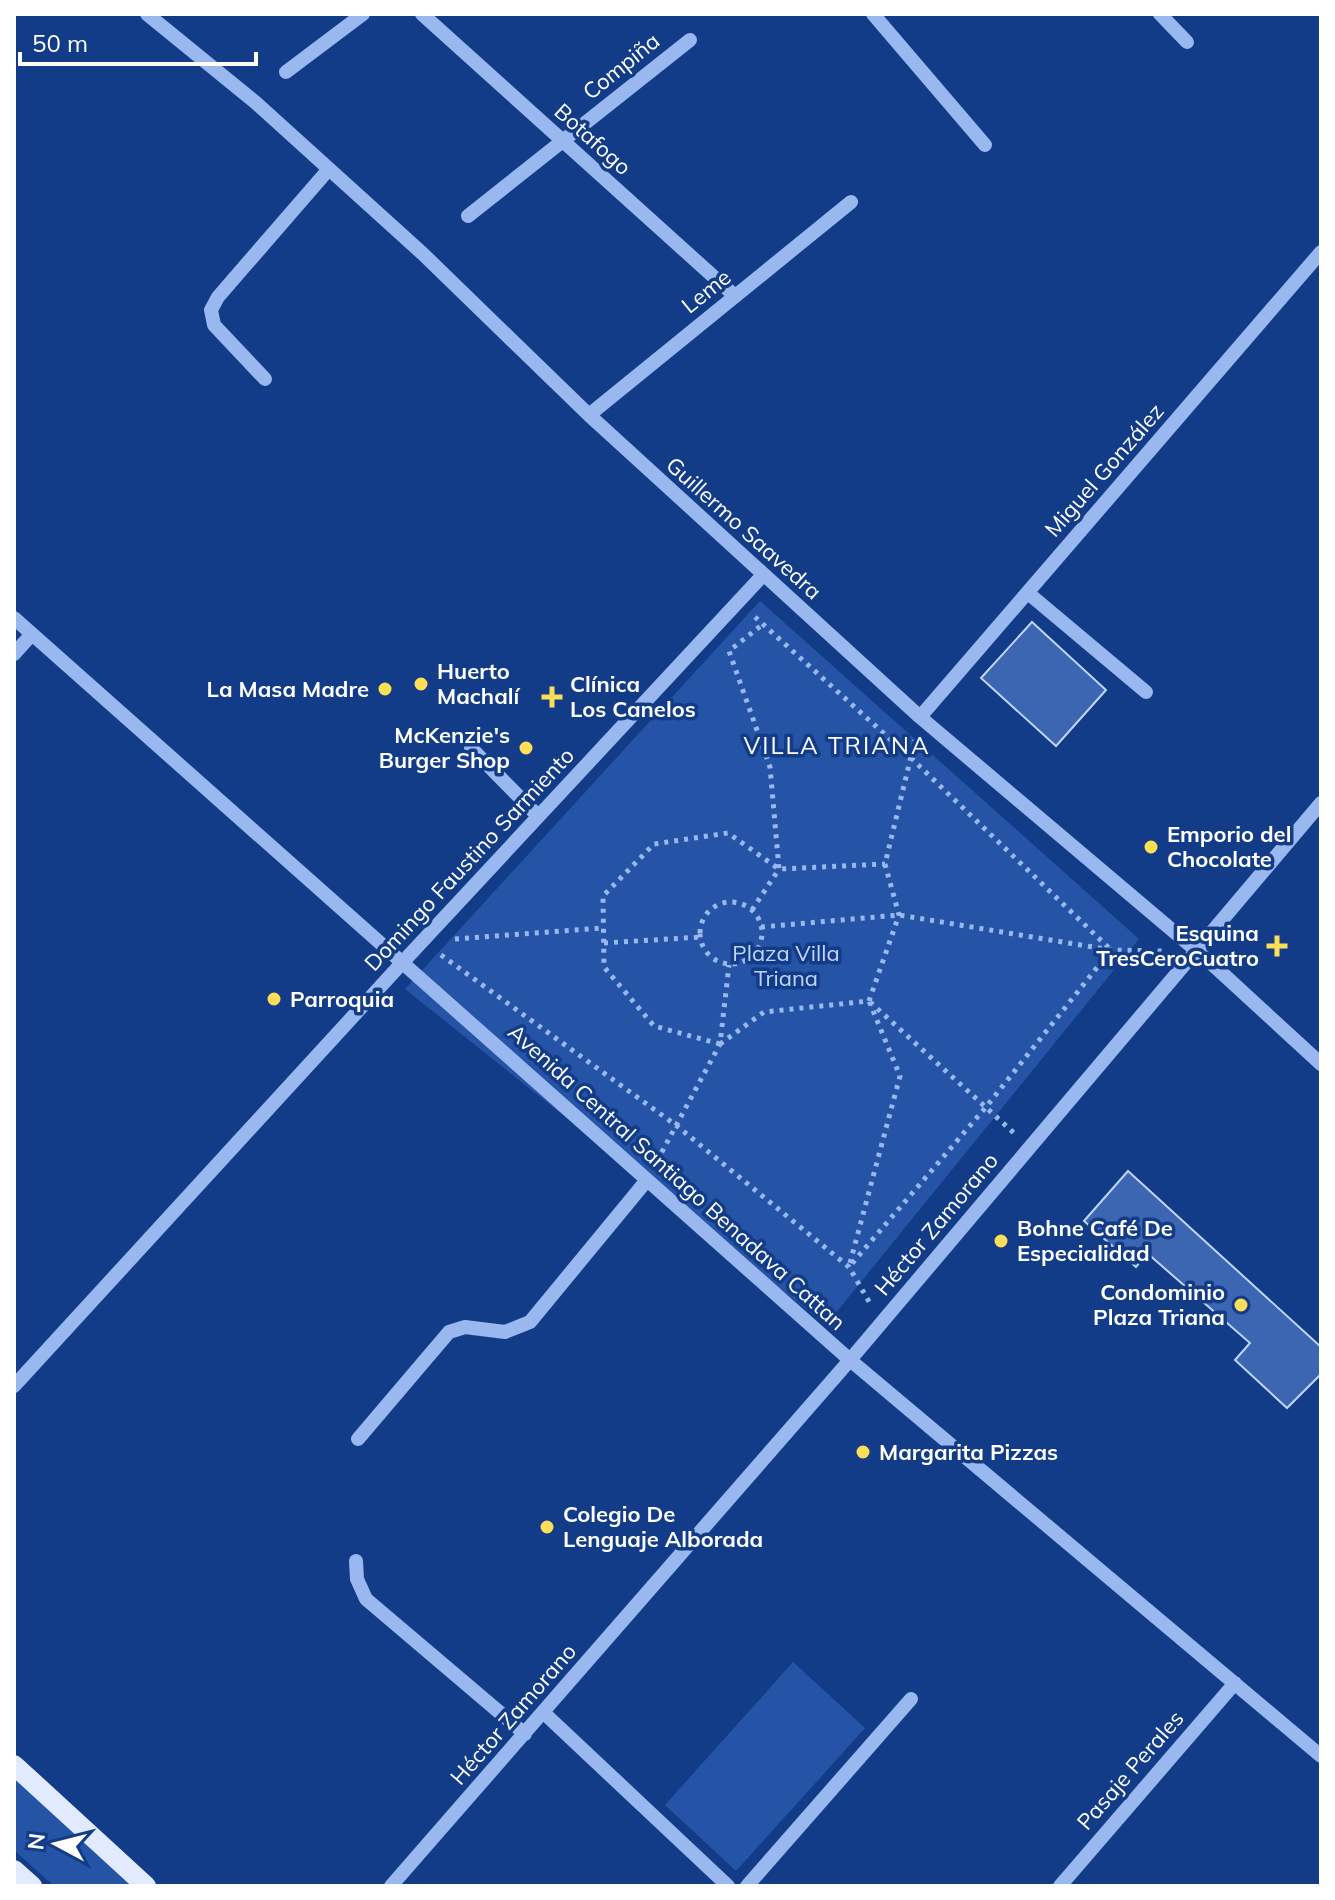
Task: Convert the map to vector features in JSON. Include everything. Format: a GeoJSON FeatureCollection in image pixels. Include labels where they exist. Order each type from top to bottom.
{"type":"FeatureCollection","features":[{"type":"Feature","properties":{"kind":"main road"},"geometry":{"type":"LineString","coordinates":[[14,1765],[146,1886]]}},
{"type":"Feature","properties":{"kind":"main road"},"geometry":{"type":"LineString","coordinates":[[14,1870],[32,1886]]}},
{"type":"Feature","properties":{"kind":"street","name":"Guillermo Saavedra"},"geometry":{"type":"LineString","coordinates":[[147,14],[255,102],[423,254],[589,415],[920,717],[1197,952],[1321,1064]]}},
{"type":"Feature","properties":{"kind":"street"},"geometry":{"type":"LineString","coordinates":[[286,72],[363,14]]}},
{"type":"Feature","properties":{"kind":"street","name":"Botafogo"},"geometry":{"type":"LineString","coordinates":[[422,14],[735,296]]}},
{"type":"Feature","properties":{"kind":"street"},"geometry":{"type":"LineString","coordinates":[[873,14],[985,145]]}},
{"type":"Feature","properties":{"kind":"street"},"geometry":{"type":"LineString","coordinates":[[1160,14],[1187,42]]}},
{"type":"Feature","properties":{"kind":"street","name":"Compiña"},"geometry":{"type":"LineString","coordinates":[[468,216],[690,40]]}},
{"type":"Feature","properties":{"kind":"street"},"geometry":{"type":"LineString","coordinates":[[265,379],[214,325],[211,310],[218,297],[329,169]]}},
{"type":"Feature","properties":{"kind":"street","name":"Leme"},"geometry":{"type":"LineString","coordinates":[[589,415],[851,202]]}},
{"type":"Feature","properties":{"kind":"street","name":"Miguel González"},"geometry":{"type":"LineString","coordinates":[[920,717],[1321,252]]}},
{"type":"Feature","properties":{"kind":"street","name":"Domingo Faustino Sarmiento"},"geometry":{"type":"LineString","coordinates":[[14,1386],[763,575]]}},
{"type":"Feature","properties":{"kind":"street"},"geometry":{"type":"LineString","coordinates":[[1028,593],[1146,692]]}},
{"type":"Feature","properties":{"kind":"street","name":"Avenida Central Santiago Benadava Cattan"},"geometry":{"type":"LineString","coordinates":[[14,618],[850,1360],[1321,1756]]}},
{"type":"Feature","properties":{"kind":"street"},"geometry":{"type":"LineString","coordinates":[[14,654],[32,634]]}},
{"type":"Feature","properties":{"kind":"street"},"geometry":{"type":"LineString","coordinates":[[471,748],[538,816]]}},
{"type":"Feature","properties":{"kind":"street","name":"Héctor Zamorano"},"geometry":{"type":"LineString","coordinates":[[391,1886],[850,1360],[1321,803]]}},
{"type":"Feature","properties":{"kind":"street"},"geometry":{"type":"LineString","coordinates":[[358,1439],[449,1332],[465,1327],[505,1332],[530,1322],[647,1180]]}},
{"type":"Feature","properties":{"kind":"street"},"geometry":{"type":"LineString","coordinates":[[356,1561],[357,1579],[366,1599],[525,1734]]}},
{"type":"Feature","properties":{"kind":"street","name":"Pasaje Perales"},"geometry":{"type":"LineString","coordinates":[[1060,1886],[1235,1683]]}},
{"type":"Feature","properties":{"kind":"street"},"geometry":{"type":"LineString","coordinates":[[747,1886],[911,1699]]}},
{"type":"Feature","properties":{"kind":"street"},"geometry":{"type":"LineString","coordinates":[[544,1713],[728,1886]]}},
{"type":"Feature","properties":{"kind":"path"},"geometry":{"type":"LineString","coordinates":[[739,601],[911,758],[1111,950]]}},
{"type":"Feature","properties":{"kind":"path"},"geometry":{"type":"LineString","coordinates":[[752,910],[779,869],[770,767],[729,651],[763,624]]}},
{"type":"Feature","properties":{"kind":"path"},"geometry":{"type":"LineString","coordinates":[[849,1267],[900,1076],[869,1001],[899,915],[885,864],[920,717]]}},
{"type":"Feature","properties":{"kind":"path"},"geometry":{"type":"LineString","coordinates":[[720,1044],[654,1026],[604,967],[603,896],[654,844],[728,833],[779,869],[885,864]]}},
{"type":"Feature","properties":{"kind":"path"},"geometry":{"type":"LineString","coordinates":[[732,902],[752,910],[761,927],[755,954],[739,964],[729,965],[710,956],[703,948],[700,937],[705,917],[712,909],[732,902]]}},
{"type":"Feature","properties":{"kind":"path"},"geometry":{"type":"LineString","coordinates":[[761,927],[899,915],[1111,950],[1197,952]]}},
{"type":"Feature","properties":{"kind":"path"},"geometry":{"type":"LineString","coordinates":[[423,941],[603,928]]}},
{"type":"Feature","properties":{"kind":"path"},"geometry":{"type":"LineString","coordinates":[[604,943],[700,937]]}},
{"type":"Feature","properties":{"kind":"path"},"geometry":{"type":"LineString","coordinates":[[423,941],[677,1126],[849,1267],[881,1323]]}},
{"type":"Feature","properties":{"kind":"path"},"geometry":{"type":"LineString","coordinates":[[849,1267],[986,1107],[1111,950]]}},
{"type":"Feature","properties":{"kind":"path"},"geometry":{"type":"LineString","coordinates":[[647,1180],[720,1044],[729,965]]}},
{"type":"Feature","properties":{"kind":"path"},"geometry":{"type":"LineString","coordinates":[[720,1044],[764,1012],[869,1001],[1030,1147]]}},
{"type":"Feature","properties":{"kind":"green space","name":"Plaza Villa Triana"},"geometry":{"type":"Polygon","coordinates":[[[760,601],[1139,939],[826,1325],[405,989],[760,601]]]}},
{"type":"Feature","properties":{"kind":"green space"},"geometry":{"type":"Polygon","coordinates":[[[793,1662],[865,1728],[736,1871],[665,1805],[793,1662]]]}},
{"type":"Feature","properties":{"kind":"green space"},"geometry":{"type":"Polygon","coordinates":[[[14,1775],[136,1886],[54,1886],[14,1850],[14,1775]]]}},
{"type":"Feature","properties":{"kind":"building"},"geometry":{"type":"Polygon","coordinates":[[[1032,622],[1106,690],[1056,746],[981,678],[1032,622]]]}},
{"type":"Feature","properties":{"kind":"building","name":"Condominio Plaza Triana"},"geometry":{"type":"Polygon","coordinates":[[[1128,1171],[1321,1347],[1321,1374],[1287,1408],[1235,1360],[1250,1343],[1147,1253],[1136,1267],[1084,1221],[1128,1171]]]}},
{"type":"Feature","properties":{"kind":"place","name":"Huerto Machalí"},"geometry":{"type":"Point","coordinates":[421,684]}},
{"type":"Feature","properties":{"kind":"place","name":"La Masa Madre"},"geometry":{"type":"Point","coordinates":[385,689]}},
{"type":"Feature","properties":{"kind":"place","name":"Clínica Los Canelos"},"geometry":{"type":"Point","coordinates":[552,697]}},
{"type":"Feature","properties":{"kind":"place","name":"McKenzie's Burger Shop"},"geometry":{"type":"Point","coordinates":[526,748]}},
{"type":"Feature","properties":{"kind":"place","name":"Emporio del Chocolate"},"geometry":{"type":"Point","coordinates":[1151,847]}},
{"type":"Feature","properties":{"kind":"place","name":"Esquina TresCeroCuatro"},"geometry":{"type":"Point","coordinates":[1277,946]}},
{"type":"Feature","properties":{"kind":"place","name":"Parroquia"},"geometry":{"type":"Point","coordinates":[274,999]}},
{"type":"Feature","properties":{"kind":"place","name":"Bohne Café De Especialidad"},"geometry":{"type":"Point","coordinates":[1001,1241]}},
{"type":"Feature","properties":{"kind":"place","name":"Condominio Plaza Triana"},"geometry":{"type":"Point","coordinates":[1241,1305]}},
{"type":"Feature","properties":{"kind":"place","name":"Margarita Pizzas"},"geometry":{"type":"Point","coordinates":[863,1452]}},
{"type":"Feature","properties":{"kind":"place","name":"Colegio De Lenguaje Alborada"},"geometry":{"type":"Point","coordinates":[547,1527]}},
{"type":"Feature","properties":{"kind":"district","name":"VILLA TRIANA"},"geometry":{"type":"Point","coordinates":[837,746]}}]}
